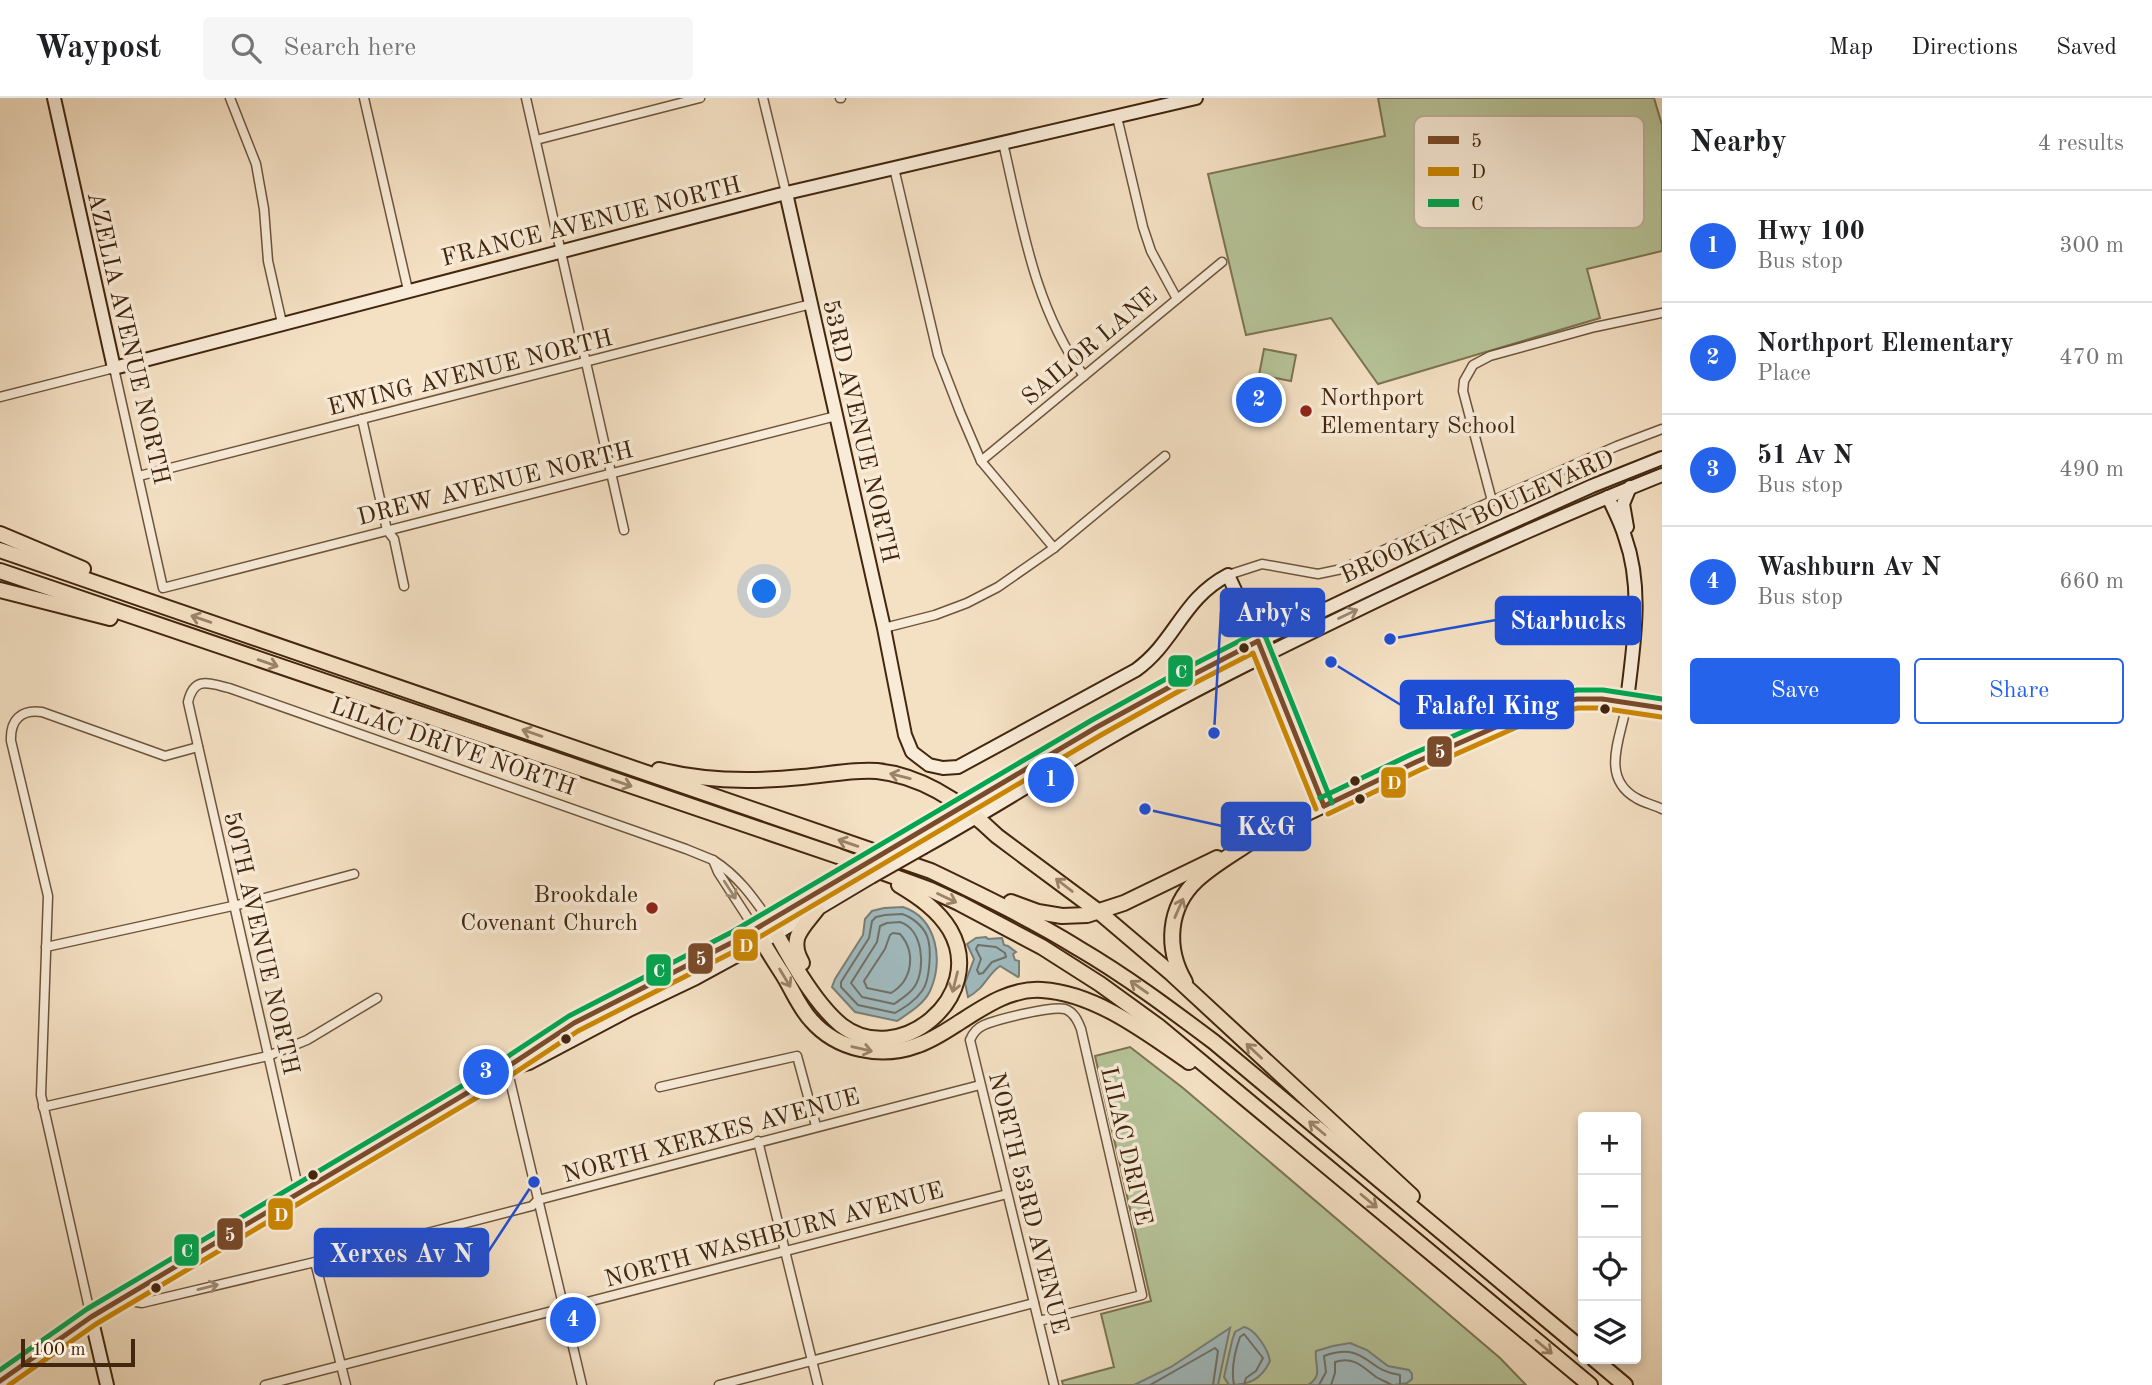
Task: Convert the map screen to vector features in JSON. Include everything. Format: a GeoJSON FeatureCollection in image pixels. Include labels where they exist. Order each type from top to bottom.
{"type":"FeatureCollection","features":[{"type":"Feature","properties":{"kind":"highway"},"geometry":{"type":"LineString","coordinates":[[0,534],[93,573],[117,590]]}},
{"type":"Feature","properties":{"kind":"highway"},"geometry":{"type":"LineString","coordinates":[[0,550],[931,871],[1038,912],[1076,917],[1099,912],[1217,858]]}},
{"type":"Feature","properties":{"kind":"highway"},"geometry":{"type":"LineString","coordinates":[[0,571],[838,856],[931,890],[1009,928],[1100,984],[1158,1026],[1590,1385]]}},
{"type":"Feature","properties":{"kind":"highway"},"geometry":{"type":"LineString","coordinates":[[0,590],[203,641]]}},
{"type":"Feature","properties":{"kind":"highway"},"geometry":{"type":"LineString","coordinates":[[596,755],[679,775],[737,781],[879,771],[919,782],[960,806],[1099,912],[1194,994],[1520,1297]]}},
{"type":"Feature","properties":{"kind":"highway"},"geometry":{"type":"LineString","coordinates":[[1194,994],[1181,974],[1172,947],[1171,928],[1178,906],[1198,879],[1256,838]]}},
{"type":"Feature","properties":{"kind":"highway"},"geometry":{"type":"LineString","coordinates":[[769,920],[810,989],[832,1016],[851,1031],[868,1037],[897,1036],[914,1031],[929,1022],[947,1004],[956,984],[959,966],[950,930],[930,906],[899,885],[838,856]]}},
{"type":"Feature","properties":{"kind":"highway"},"geometry":{"type":"LineString","coordinates":[[931,871],[1051,932],[1163,1003],[1214,1042],[1578,1346]]}},
{"type":"Feature","properties":{"kind":"highway"},"geometry":{"type":"LineString","coordinates":[[817,909],[799,932],[794,947],[832,1016]]}},
{"type":"Feature","properties":{"kind":"highway"},"geometry":{"type":"LineString","coordinates":[[759,936],[810,1019],[826,1034],[852,1047],[879,1052],[914,1047],[1002,997],[1025,991],[1048,990],[1087,1002],[1128,1021],[1265,1115]]}},
{"type":"Feature","properties":{"kind":"highway"},"geometry":{"type":"LineString","coordinates":[[1600,1364],[1623,1383]]}},
{"type":"Feature","properties":{"kind":"street","name":"AZELIA AVENUE NORTH"},"geometry":{"type":"LineString","coordinates":[[54,98],[163,588]]}},
{"type":"Feature","properties":{"kind":"street"},"geometry":{"type":"LineString","coordinates":[[229,98],[256,164],[264,209],[268,261],[282,323]]}},
{"type":"Feature","properties":{"kind":"street"},"geometry":{"type":"LineString","coordinates":[[364,98],[408,290]]}},
{"type":"Feature","properties":{"kind":"street"},"geometry":{"type":"LineString","coordinates":[[526,98],[624,530]]}},
{"type":"Feature","properties":{"kind":"street"},"geometry":{"type":"LineString","coordinates":[[536,139],[700,98]]}},
{"type":"Feature","properties":{"kind":"street","name":"53RD AVENUE NORTH"},"geometry":{"type":"LineString","coordinates":[[763,98],[884,628],[905,735],[912,752],[929,765],[958,767],[1128,674],[1156,653],[1192,602],[1214,582],[1228,575]]}},
{"type":"Feature","properties":{"kind":"street","name":"FRANCE AVENUE NORTH"},"geometry":{"type":"LineString","coordinates":[[0,397],[786,193],[1196,98]]}},
{"type":"Feature","properties":{"kind":"street"},"geometry":{"type":"LineString","coordinates":[[1117,117],[1143,227],[1151,251],[1177,299]]}},
{"type":"Feature","properties":{"kind":"street"},"geometry":{"type":"LineString","coordinates":[[1003,143],[1036,281],[1058,334],[1084,376]]}},
{"type":"Feature","properties":{"kind":"street"},"geometry":{"type":"LineString","coordinates":[[894,168],[948,384],[981,461],[1054,548]]}},
{"type":"Feature","properties":{"kind":"street","name":"SAILOR LANE"},"geometry":{"type":"LineString","coordinates":[[981,461],[1222,261]]}},
{"type":"Feature","properties":{"kind":"street","name":"EWING AVENUE NORTH"},"geometry":{"type":"LineString","coordinates":[[139,477],[811,304]]}},
{"type":"Feature","properties":{"kind":"street"},"geometry":{"type":"LineString","coordinates":[[1492,501],[1464,401],[1464,381],[1473,365],[1490,356],[1595,327],[1662,313]]}},
{"type":"Feature","properties":{"kind":"street","name":"DREW AVENUE NORTH"},"geometry":{"type":"LineString","coordinates":[[163,588],[835,416]]}},
{"type":"Feature","properties":{"kind":"street"},"geometry":{"type":"LineString","coordinates":[[362,419],[387,530],[394,539],[404,586]]}},
{"type":"Feature","properties":{"kind":"street"},"geometry":{"type":"LineString","coordinates":[[1324,806],[1265,655],[1228,575],[1262,564],[1318,574],[1342,569],[1617,446],[1662,429]]}},
{"type":"Feature","properties":{"kind":"street"},"geometry":{"type":"LineString","coordinates":[[884,628],[935,615],[998,587],[1054,548],[1165,456]]}},
{"type":"Feature","properties":{"kind":"street"},"geometry":{"type":"LineString","coordinates":[[1656,460],[1613,485],[1608,497],[1626,538],[1632,563],[1636,603],[1627,701],[1615,756],[1615,771],[1629,793],[1662,809]]}},
{"type":"Feature","properties":{"kind":"street","name":"BROOKLYN BOULEVARD"},"geometry":{"type":"LineString","coordinates":[[759,936],[769,920],[960,806],[1117,716],[1258,641],[1463,544],[1656,460]]}},
{"type":"Feature","properties":{"kind":"street","name":"BROOKLYN BOULEVARD"},"geometry":{"type":"LineString","coordinates":[[0,1381],[91,1317],[507,1068],[584,1017],[625,995],[759,936],[776,934],[1115,734],[1265,655],[1420,580],[1662,475]]}},
{"type":"Feature","properties":{"kind":"street"},"geometry":{"type":"LineString","coordinates":[[1626,538],[1628,529],[1623,504],[1630,488]]}},
{"type":"Feature","properties":{"kind":"street","name":"LILAC DRIVE NORTH"},"geometry":{"type":"LineString","coordinates":[[188,702],[190,693],[205,682],[229,688],[686,849],[713,860],[728,870],[747,888],[769,920]]}},
{"type":"Feature","properties":{"kind":"street"},"geometry":{"type":"LineString","coordinates":[[1217,858],[1416,762],[1539,708],[1577,699],[1627,701],[1662,708]]}},
{"type":"Feature","properties":{"kind":"street","name":"50TH AVENUE NORTH"},"geometry":{"type":"LineString","coordinates":[[188,702],[299,1191]]}},
{"type":"Feature","properties":{"kind":"street"},"geometry":{"type":"LineString","coordinates":[[107,1385],[41,1096],[48,896],[10,732],[19,716],[34,711],[165,756],[198,747]]}},
{"type":"Feature","properties":{"kind":"street"},"geometry":{"type":"LineString","coordinates":[[713,860],[759,936]]}},
{"type":"Feature","properties":{"kind":"street"},"geometry":{"type":"LineString","coordinates":[[46,947],[246,903],[354,874]]}},
{"type":"Feature","properties":{"kind":"street"},"geometry":{"type":"LineString","coordinates":[[43,1107],[268,1056],[307,1040],[377,998]]}},
{"type":"Feature","properties":{"kind":"street","name":"NORTH 53RD AVENUE"},"geometry":{"type":"LineString","coordinates":[[1054,1385],[970,1040],[975,1031],[985,1024],[1049,1008],[1067,1010]]}},
{"type":"Feature","properties":{"kind":"street","name":"LILAC DRIVE"},"geometry":{"type":"LineString","coordinates":[[1039,1321],[1142,1295],[1081,1029],[1077,1018],[1067,1010]]}},
{"type":"Feature","properties":{"kind":"street"},"geometry":{"type":"LineString","coordinates":[[660,1087],[797,1056],[816,1126]]}},
{"type":"Feature","properties":{"kind":"street"},"geometry":{"type":"LineString","coordinates":[[507,1068],[582,1385]]}},
{"type":"Feature","properties":{"kind":"street","name":"NORTH XERXES AVENUE"},"geometry":{"type":"LineString","coordinates":[[131,1294],[136,1302],[142,1303],[315,1262],[532,1206],[538,1200],[758,1141],[980,1085]]}},
{"type":"Feature","properties":{"kind":"street"},"geometry":{"type":"LineString","coordinates":[[758,1141],[818,1385]]}},
{"type":"Feature","properties":{"kind":"street","name":"NORTH WASHBURN AVENUE"},"geometry":{"type":"LineString","coordinates":[[265,1385],[1007,1194]]}},
{"type":"Feature","properties":{"kind":"street"},"geometry":{"type":"LineString","coordinates":[[315,1262],[346,1385]]}},
{"type":"Feature","properties":{"kind":"street"},"geometry":{"type":"LineString","coordinates":[[719,1385],[1034,1303]]}},
{"type":"Feature","properties":{"kind":"green space"},"geometry":{"type":"Polygon","coordinates":[[[1378,98],[1654,98],[1662,125],[1662,251],[1587,269],[1600,318],[1378,384],[1331,318],[1246,335],[1208,174],[1385,136],[1378,98]]]}},
{"type":"Feature","properties":{"kind":"green space"},"geometry":{"type":"Polygon","coordinates":[[[1264,349],[1296,355],[1291,381],[1259,375],[1264,349]]]}},
{"type":"Feature","properties":{"kind":"green space"},"geometry":{"type":"Polygon","coordinates":[[[1130,1047],[1183,1088],[1500,1358],[1526,1385],[1063,1385],[1062,1381],[1114,1367],[1101,1314],[1151,1301],[1095,1056],[1130,1047]]]}},
{"type":"Feature","properties":{"kind":"water"},"geometry":{"type":"Polygon","coordinates":[[[903,907],[924,921],[934,942],[936,967],[930,991],[920,1004],[897,1021],[855,1012],[832,987],[835,979],[863,935],[865,919],[872,911],[903,907]]]}},
{"type":"Feature","properties":{"kind":"water"},"geometry":{"type":"Polygon","coordinates":[[[976,938],[1002,938],[1004,945],[1016,952],[1013,954],[1015,960],[1019,961],[1019,976],[1000,966],[968,997],[965,983],[974,959],[967,944],[976,938]]]}},
{"type":"Feature","properties":{"kind":"water"},"geometry":{"type":"Polygon","coordinates":[[[1244,1327],[1260,1340],[1270,1361],[1263,1373],[1254,1380],[1229,1385],[1224,1377],[1232,1341],[1235,1332],[1244,1327]]]}},
{"type":"Feature","properties":{"kind":"water"},"geometry":{"type":"Polygon","coordinates":[[[1230,1328],[1218,1385],[1134,1385],[1171,1367],[1230,1328]]]}},
{"type":"Feature","properties":{"kind":"water"},"geometry":{"type":"Polygon","coordinates":[[[1350,1343],[1367,1350],[1388,1366],[1409,1370],[1412,1379],[1407,1383],[1394,1385],[1308,1385],[1317,1374],[1316,1351],[1350,1343]]]}},
{"type":"Feature","properties":{"kind":"transit line","name":"C"},"geometry":{"type":"LineString","coordinates":[[0,1370],[87,1309],[472,1080],[569,1016],[732,932],[1092,720],[1255,633],[1262,633],[1266,638],[1332,803]]}},
{"type":"Feature","properties":{"kind":"transit line","name":"5"},"geometry":{"type":"LineString","coordinates":[[0,1381],[91,1317],[477,1087],[574,1023],[737,940],[1097,727],[1258,641],[1324,806]]}},
{"type":"Feature","properties":{"kind":"transit line","name":"D"},"geometry":{"type":"LineString","coordinates":[[9,1385],[96,1324],[481,1095],[578,1031],[741,948],[1101,735],[1253,653],[1316,809]]}},
{"type":"Feature","properties":{"kind":"transit line","name":"C"},"geometry":{"type":"LineString","coordinates":[[1320,798],[1536,700],[1577,690],[1603,690],[1662,699]]}},
{"type":"Feature","properties":{"kind":"transit line","name":"5"},"geometry":{"type":"LineString","coordinates":[[1324,806],[1539,708],[1577,699],[1602,699],[1662,708]]}},
{"type":"Feature","properties":{"kind":"transit line","name":"D"},"geometry":{"type":"LineString","coordinates":[[1328,814],[1542,716],[1578,708],[1601,708],[1661,717]]}},
{"type":"Feature","properties":{"kind":"place","name":"Northport Elementary"},"geometry":{"type":"Point","coordinates":[1259,400]}},
{"type":"Feature","properties":{"kind":"place","name":"Northport Elementary School"},"geometry":{"type":"Point","coordinates":[1306,411]}},
{"type":"Feature","properties":{"kind":"place","name":"Starbucks"},"geometry":{"type":"Point","coordinates":[1390,639]}},
{"type":"Feature","properties":{"kind":"place","name":"Falafel King"},"geometry":{"type":"Point","coordinates":[1331,662]}},
{"type":"Feature","properties":{"kind":"place","name":"Arby's"},"geometry":{"type":"Point","coordinates":[1214,733]}},
{"type":"Feature","properties":{"kind":"place","name":"Hwy 100"},"geometry":{"type":"Point","coordinates":[1051,780]}},
{"type":"Feature","properties":{"kind":"place","name":"K&G"},"geometry":{"type":"Point","coordinates":[1145,809]}},
{"type":"Feature","properties":{"kind":"place","name":"Brookdale Covenant Church"},"geometry":{"type":"Point","coordinates":[652,908]}},
{"type":"Feature","properties":{"kind":"place","name":"51 Av N"},"geometry":{"type":"Point","coordinates":[486,1072]}},
{"type":"Feature","properties":{"kind":"place","name":"Xerxes Av N"},"geometry":{"type":"Point","coordinates":[534,1182]}},
{"type":"Feature","properties":{"kind":"place","name":"Washburn Av N"},"geometry":{"type":"Point","coordinates":[573,1320]}}]}
